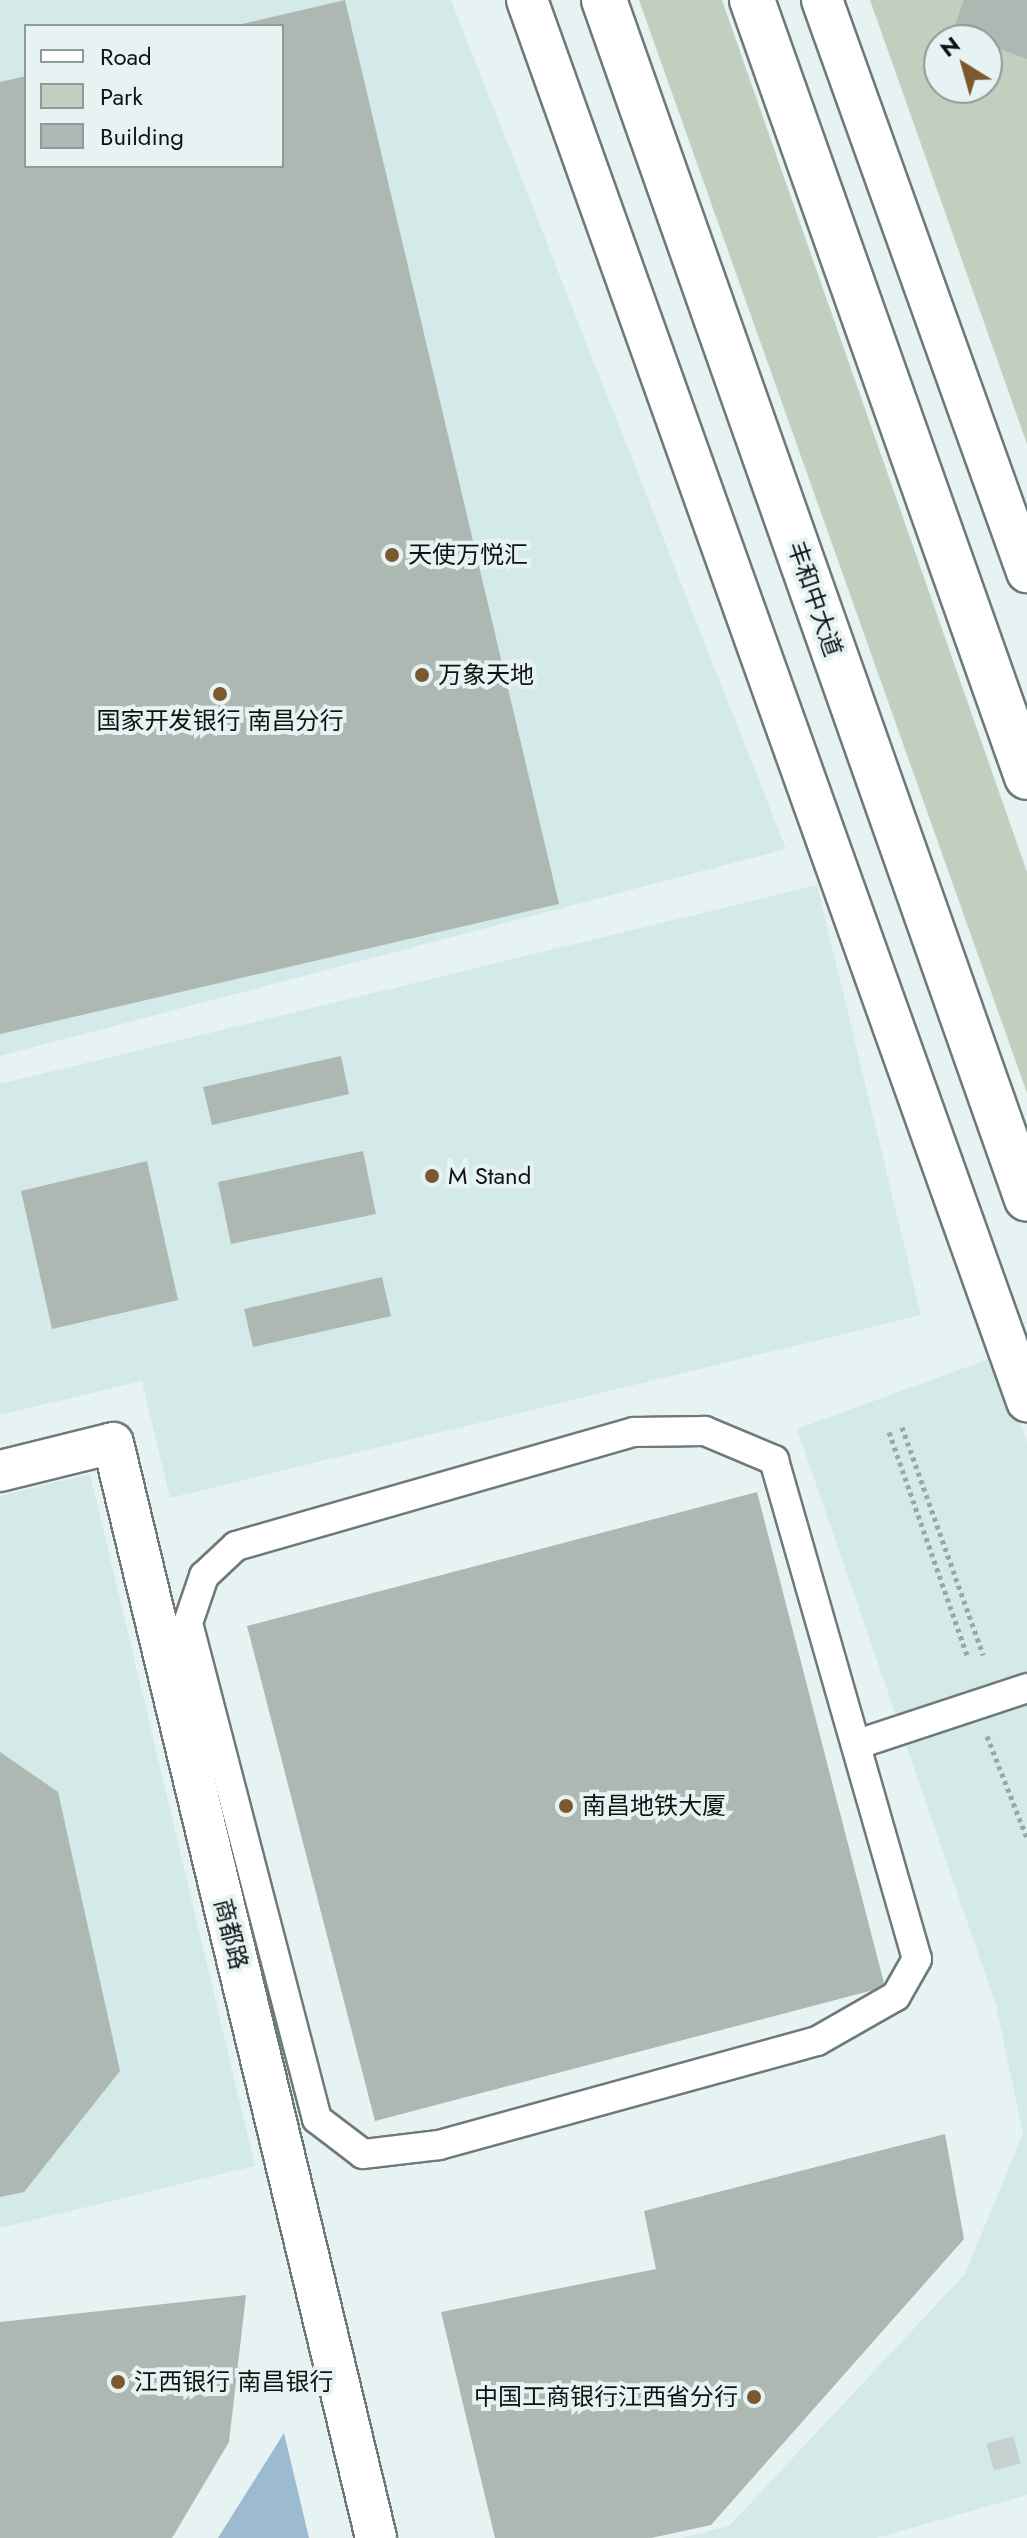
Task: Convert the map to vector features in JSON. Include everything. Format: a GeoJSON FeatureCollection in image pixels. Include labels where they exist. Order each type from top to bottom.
{"type":"FeatureCollection","features":[{"type":"Feature","properties":{"kind":"main road"},"geometry":{"type":"LineString","coordinates":[[527,0],[1027,1401]]}},
{"type":"Feature","properties":{"kind":"main road","name":"丰和中大道"},"geometry":{"type":"LineString","coordinates":[[604,0],[1027,1199]]}},
{"type":"Feature","properties":{"kind":"main road"},"geometry":{"type":"LineString","coordinates":[[752,0],[1027,777]]}},
{"type":"Feature","properties":{"kind":"main road"},"geometry":{"type":"LineString","coordinates":[[822,0],[1027,572]]}},
{"type":"Feature","properties":{"kind":"main road","name":"商都路"},"geometry":{"type":"LineString","coordinates":[[0,1471],[113,1443],[376,2538]]}},
{"type":"Feature","properties":{"kind":"street"},"geometry":{"type":"LineString","coordinates":[[705,1431],[774,1460],[858,1744],[917,1959],[896,1996],[817,2041],[439,2145],[363,2154],[317,2119],[188,1623],[204,1576],[236,1546],[634,1432],[705,1431]]}},
{"type":"Feature","properties":{"kind":"street"},"geometry":{"type":"LineString","coordinates":[[858,1744],[1027,1688]]}},
{"type":"Feature","properties":{"kind":"path"},"geometry":{"type":"LineString","coordinates":[[902,1427],[983,1655]]}},
{"type":"Feature","properties":{"kind":"path"},"geometry":{"type":"LineString","coordinates":[[889,1432],[968,1658]]}},
{"type":"Feature","properties":{"kind":"path"},"geometry":{"type":"LineString","coordinates":[[976,1705],[1027,1838]]}},
{"type":"Feature","properties":{"kind":"shaded area","name":"万象天地"},"geometry":{"type":"Polygon","coordinates":[[[0,0],[451,0],[786,849],[0,1056],[0,0]]]}},
{"type":"Feature","properties":{"kind":"shaded area"},"geometry":{"type":"Polygon","coordinates":[[[817,885],[921,1315],[170,1498],[142,1381],[0,1415],[0,1084],[817,885]]]}},
{"type":"Feature","properties":{"kind":"shaded area"},"geometry":{"type":"Polygon","coordinates":[[[997,1356],[1027,1442],[1027,2495],[876,2538],[682,2538],[729,2526],[965,2274],[1023,2133],[996,2005],[797,1429],[997,1356]]]}},
{"type":"Feature","properties":{"kind":"shaded area"},"geometry":{"type":"Polygon","coordinates":[[[90,1474],[255,2166],[0,2228],[0,1496],[90,1474]]]}},
{"type":"Feature","properties":{"kind":"green space"},"geometry":{"type":"Polygon","coordinates":[[[639,0],[722,0],[1027,872],[1027,1093],[639,0]]]}},
{"type":"Feature","properties":{"kind":"green space"},"geometry":{"type":"Polygon","coordinates":[[[870,0],[1027,0],[1027,444],[870,0]]]}},
{"type":"Feature","properties":{"kind":"water"},"geometry":{"type":"Polygon","coordinates":[[[284,2433],[309,2538],[218,2538],[284,2433]]]}},
{"type":"Feature","properties":{"kind":"building","name":"万象天地"},"geometry":{"type":"Polygon","coordinates":[[[345,0],[559,904],[0,1034],[0,82],[24,76],[24,168],[284,168],[284,24],[242,24],[345,0]]]}},
{"type":"Feature","properties":{"kind":"building"},"geometry":{"type":"Polygon","coordinates":[[[964,0],[1027,0],[1027,59],[1003,50],[1003,24],[955,24],[964,0]]]}},
{"type":"Feature","properties":{"kind":"building"},"geometry":{"type":"Polygon","coordinates":[[[341,1056],[349,1094],[212,1125],[203,1087],[341,1056]]]}},
{"type":"Feature","properties":{"kind":"building"},"geometry":{"type":"Polygon","coordinates":[[[363,1151],[376,1214],[231,1244],[218,1182],[363,1151]]]}},
{"type":"Feature","properties":{"kind":"building"},"geometry":{"type":"Polygon","coordinates":[[[147,1161],[178,1300],[52,1329],[21,1191],[147,1161]]]}},
{"type":"Feature","properties":{"kind":"building"},"geometry":{"type":"Polygon","coordinates":[[[382,1277],[391,1316],[253,1347],[244,1309],[382,1277]]]}},
{"type":"Feature","properties":{"kind":"building","name":"南昌地铁大厦"},"geometry":{"type":"Polygon","coordinates":[[[757,1492],[885,1987],[375,2121],[247,1626],[757,1492]]]}},
{"type":"Feature","properties":{"kind":"building"},"geometry":{"type":"Polygon","coordinates":[[[0,1752],[58,1792],[120,2071],[24,2192],[0,2197],[0,1752]]]}},
{"type":"Feature","properties":{"kind":"building"},"geometry":{"type":"Polygon","coordinates":[[[945,2134],[964,2239],[711,2525],[651,2538],[495,2538],[441,2312],[656,2269],[644,2211],[945,2134]]]}},
{"type":"Feature","properties":{"kind":"building","name":"江西银行 南昌银行"},"geometry":{"type":"Polygon","coordinates":[[[246,2295],[229,2442],[172,2538],[0,2538],[0,2322],[246,2295]]]}},
{"type":"Feature","properties":{"kind":"tunnel"},"geometry":{"type":"LineString","coordinates":[[990,2457],[1027,2447]]}},
{"type":"Feature","properties":{"kind":"place","name":"天使万悦汇"},"geometry":{"type":"Point","coordinates":[392,555]}},
{"type":"Feature","properties":{"kind":"place","name":"万象天地"},"geometry":{"type":"Point","coordinates":[422,675]}},
{"type":"Feature","properties":{"kind":"place","name":"国家开发银行 南昌分行"},"geometry":{"type":"Point","coordinates":[220,694]}},
{"type":"Feature","properties":{"kind":"place","name":"M Stand"},"geometry":{"type":"Point","coordinates":[432,1176]}},
{"type":"Feature","properties":{"kind":"place","name":"南昌地铁大厦"},"geometry":{"type":"Point","coordinates":[566,1806]}},
{"type":"Feature","properties":{"kind":"place","name":"江西银行 南昌银行"},"geometry":{"type":"Point","coordinates":[118,2382]}},
{"type":"Feature","properties":{"kind":"place","name":"中国工商银行江西省分行"},"geometry":{"type":"Point","coordinates":[754,2397]}}]}
